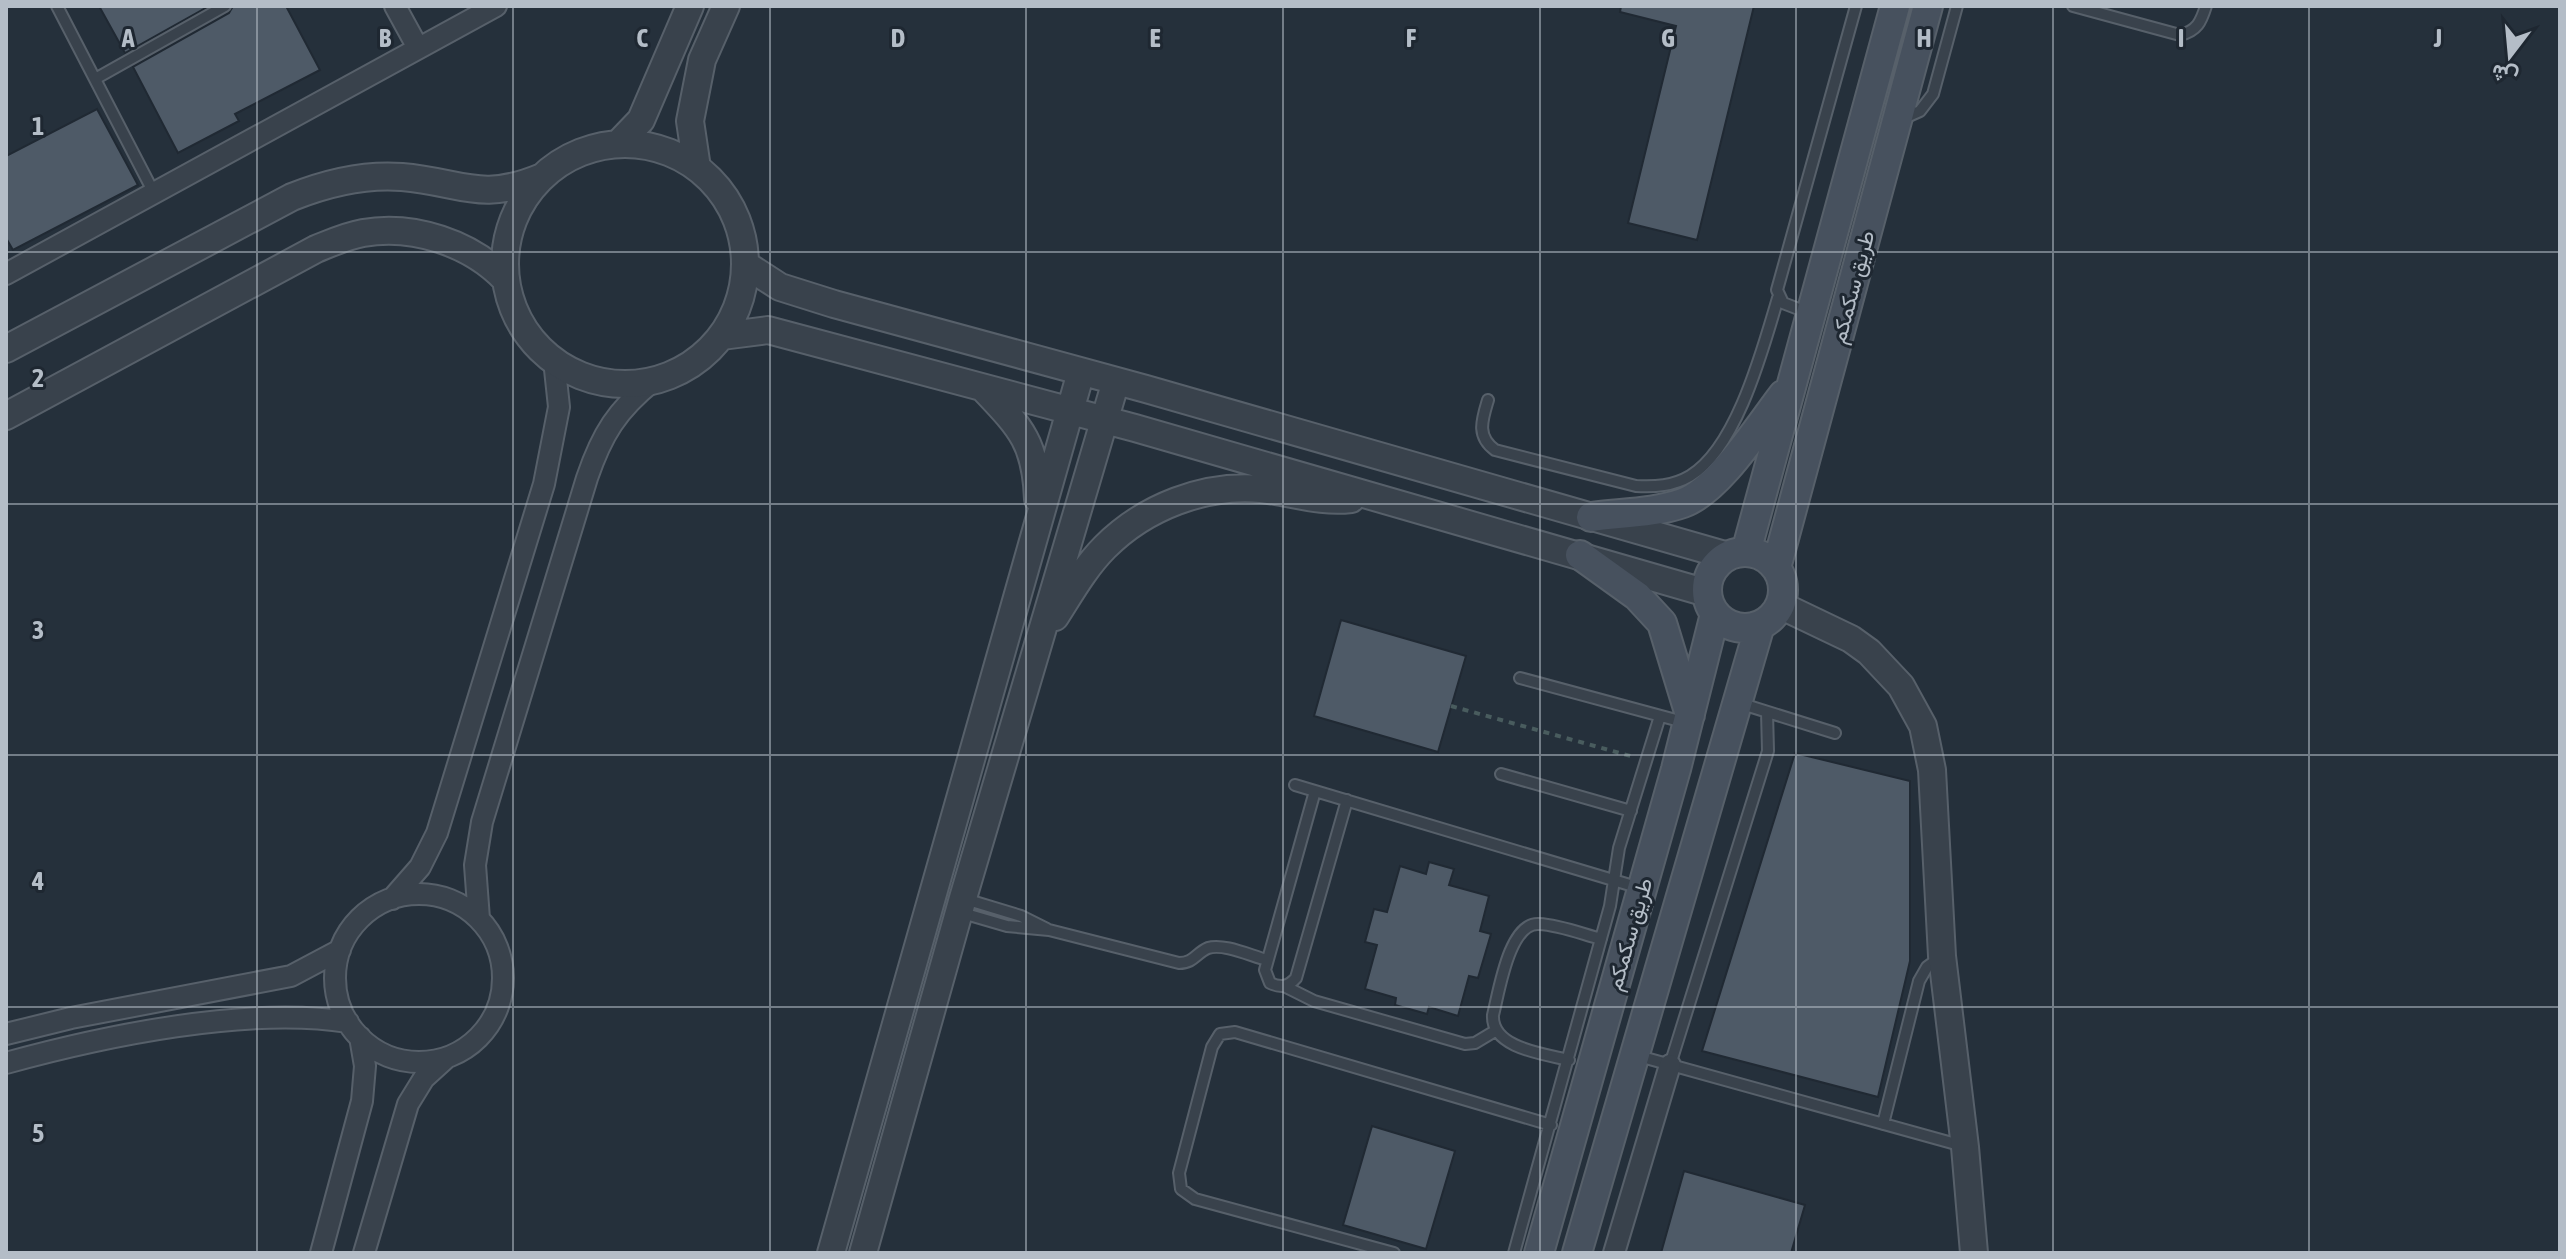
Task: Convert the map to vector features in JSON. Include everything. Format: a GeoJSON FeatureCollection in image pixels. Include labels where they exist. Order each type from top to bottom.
{"type":"FeatureCollection","features":[{"type":"Feature","properties":{"kind":"main road","name":"طريق سكمكم"},"geometry":{"type":"LineString","coordinates":[[1737,554],[1791,385],[1895,6]]}},
{"type":"Feature","properties":{"kind":"main road","name":"طريق سكمكم"},"geometry":{"type":"LineString","coordinates":[[1776,568],[1928,6]]}},
{"type":"Feature","properties":{"kind":"main road"},"geometry":{"type":"LineString","coordinates":[[1591,517],[1673,506],[1696,498],[1718,477],[1791,385]]}},
{"type":"Feature","properties":{"kind":"main road"},"geometry":{"type":"LineString","coordinates":[[1737,554],[1763,557],[1776,568],[1783,586],[1780,605],[1760,625],[1750,628],[1731,625],[1711,603],[1709,577],[1713,569],[1737,554]]}},
{"type":"Feature","properties":{"kind":"main road"},"geometry":{"type":"LineString","coordinates":[[1580,555],[1637,596],[1662,623],[1690,720]]}},
{"type":"Feature","properties":{"kind":"main road","name":"طريق سكمكم"},"geometry":{"type":"LineString","coordinates":[[1539,1253],[1690,720],[1711,603]]}},
{"type":"Feature","properties":{"kind":"main road","name":"طريق سكمكم"},"geometry":{"type":"LineString","coordinates":[[1577,1253],[1760,625]]}},
{"type":"Feature","properties":{"kind":"street"},"geometry":{"type":"LineString","coordinates":[[395,6],[418,48]]}},
{"type":"Feature","properties":{"kind":"street"},"geometry":{"type":"LineString","coordinates":[[6,274],[496,6]]}},
{"type":"Feature","properties":{"kind":"street"},"geometry":{"type":"LineString","coordinates":[[618,144],[645,112],[690,6]]}},
{"type":"Feature","properties":{"kind":"street"},"geometry":{"type":"LineString","coordinates":[[697,168],[690,121],[702,60],[726,6]]}},
{"type":"Feature","properties":{"kind":"street"},"geometry":{"type":"LineString","coordinates":[[618,144],[660,149],[697,168],[723,195],[740,229],[746,265],[739,303],[722,336],[703,356],[679,372],[632,384],[591,379],[554,360],[536,344],[522,325],[506,280],[506,252],[511,224],[524,199],[542,177],[565,160],[590,149],[618,144]]}},
{"type":"Feature","properties":{"kind":"street"},"geometry":{"type":"LineString","coordinates":[[6,349],[292,197],[318,187],[360,178],[403,177],[459,189],[498,191],[542,177]]}},
{"type":"Feature","properties":{"kind":"street"},"geometry":{"type":"LineString","coordinates":[[6,416],[316,249],[361,233],[383,230],[428,235],[477,257],[506,280]]}},
{"type":"Feature","properties":{"kind":"street"},"geometry":{"type":"LineString","coordinates":[[746,265],[780,287],[1591,517],[1737,554]]}},
{"type":"Feature","properties":{"kind":"street"},"geometry":{"type":"LineString","coordinates":[[722,336],[768,330],[1105,420],[1580,555],[1711,603]]}},
{"type":"Feature","properties":{"kind":"street"},"geometry":{"type":"LineString","coordinates":[[392,899],[420,867],[437,833],[540,499],[559,407],[554,360]]}},
{"type":"Feature","properties":{"kind":"street"},"geometry":{"type":"LineString","coordinates":[[831,1253],[1081,372]]}},
{"type":"Feature","properties":{"kind":"street"},"geometry":{"type":"LineString","coordinates":[[479,919],[475,865],[482,822],[587,478],[597,449],[612,421],[629,401],[653,381]]}},
{"type":"Feature","properties":{"kind":"street"},"geometry":{"type":"LineString","coordinates":[[863,1253],[961,905],[1116,381]]}},
{"type":"Feature","properties":{"kind":"street"},"geometry":{"type":"LineString","coordinates":[[984,389],[1016,424],[1031,449],[1037,482],[1038,523]]}},
{"type":"Feature","properties":{"kind":"street"},"geometry":{"type":"LineString","coordinates":[[1039,643],[1091,563],[1121,532],[1159,508],[1195,495],[1227,489],[1262,489],[1334,501],[1366,494]]}},
{"type":"Feature","properties":{"kind":"street"},"geometry":{"type":"LineString","coordinates":[[1780,605],[1869,652],[1886,668],[1913,705],[1923,726],[1932,770],[1942,956],[1965,1147],[1974,1253]]}},
{"type":"Feature","properties":{"kind":"street"},"geometry":{"type":"LineString","coordinates":[[321,1253],[362,1101],[365,1066],[354,1030],[340,1005],[336,987],[340,950],[348,933],[375,907],[410,895],[429,895],[465,907],[491,934],[499,951],[503,988],[491,1023],[471,1044],[447,1058],[424,1078],[408,1104],[364,1253]]}},
{"type":"Feature","properties":{"kind":"street"},"geometry":{"type":"LineString","coordinates":[[6,1034],[71,1018],[291,976],[340,950]]}},
{"type":"Feature","properties":{"kind":"street"},"geometry":{"type":"LineString","coordinates":[[6,1063],[90,1042],[199,1024],[283,1016],[354,1030],[374,1049],[391,1057],[419,1062],[447,1058]]}},
{"type":"Feature","properties":{"kind":"street"},"geometry":{"type":"LineString","coordinates":[[1614,1253],[1670,1065]]}},
{"type":"Feature","properties":{"kind":"lane"},"geometry":{"type":"LineString","coordinates":[[57,6],[154,193]]}},
{"type":"Feature","properties":{"kind":"lane"},"geometry":{"type":"LineString","coordinates":[[95,79],[225,6]]}},
{"type":"Feature","properties":{"kind":"lane"},"geometry":{"type":"LineString","coordinates":[[1488,400],[1481,428],[1485,440],[1495,450],[1636,486],[1678,482],[1691,476],[1711,456],[1751,386],[1778,298],[1779,283],[1856,6]]}},
{"type":"Feature","properties":{"kind":"lane"},"geometry":{"type":"LineString","coordinates":[[1896,121],[1920,111],[1933,94],[1957,6]]}},
{"type":"Feature","properties":{"kind":"lane"},"geometry":{"type":"LineString","coordinates":[[2073,6],[2180,35],[2191,33],[2199,25],[2206,6]]}},
{"type":"Feature","properties":{"kind":"lane"},"geometry":{"type":"LineString","coordinates":[[1778,298],[1790,307],[1810,313]]}},
{"type":"Feature","properties":{"kind":"lane"},"geometry":{"type":"LineString","coordinates":[[1520,678],[1660,716],[1690,720]]}},
{"type":"Feature","properties":{"kind":"lane"},"geometry":{"type":"LineString","coordinates":[[1737,702],[1835,733]]}},
{"type":"Feature","properties":{"kind":"lane"},"geometry":{"type":"LineString","coordinates":[[1670,1065],[1768,751],[1767,712]]}},
{"type":"Feature","properties":{"kind":"lane"},"geometry":{"type":"LineString","coordinates":[[1514,1253],[1613,897],[1617,858],[1660,716]]}},
{"type":"Feature","properties":{"kind":"lane"},"geometry":{"type":"LineString","coordinates":[[1501,774],[1631,811]]}},
{"type":"Feature","properties":{"kind":"lane"},"geometry":{"type":"LineString","coordinates":[[1295,785],[1642,889]]}},
{"type":"Feature","properties":{"kind":"lane"},"geometry":{"type":"LineString","coordinates":[[1315,791],[1267,960],[1266,977],[1270,983],[1284,986],[1314,1001],[1455,1042],[1475,1043],[1495,1031]]}},
{"type":"Feature","properties":{"kind":"lane"},"geometry":{"type":"LineString","coordinates":[[1284,986],[1291,984],[1298,972],[1347,800]]}},
{"type":"Feature","properties":{"kind":"lane"},"geometry":{"type":"LineString","coordinates":[[961,905],[1007,926],[1049,930],[1179,963],[1189,962],[1207,949],[1218,947],[1267,960]]}},
{"type":"Feature","properties":{"kind":"lane"},"geometry":{"type":"LineString","coordinates":[[1569,1060],[1527,1049],[1502,1038],[1495,1031],[1493,1015],[1513,943],[1520,931],[1539,924],[1601,939]]}},
{"type":"Feature","properties":{"kind":"lane"},"geometry":{"type":"LineString","coordinates":[[1883,1124],[1919,981],[1927,967],[1942,956]]}},
{"type":"Feature","properties":{"kind":"lane"},"geometry":{"type":"LineString","coordinates":[[1394,1253],[1195,1199],[1181,1189],[1179,1173],[1212,1047],[1220,1034],[1235,1032],[1551,1125]]}},
{"type":"Feature","properties":{"kind":"lane"},"geometry":{"type":"LineString","coordinates":[[1633,1055],[1965,1147]]}},
{"type":"Feature","properties":{"kind":"path"},"geometry":{"type":"LineString","coordinates":[[1451,706],[1646,761]]}},
{"type":"Feature","properties":{"kind":"building"},"geometry":{"type":"Polygon","coordinates":[[[99,6],[209,6],[125,53],[99,6]]]}},
{"type":"Feature","properties":{"kind":"building"},"geometry":{"type":"Polygon","coordinates":[[[233,6],[286,6],[320,70],[235,114],[239,121],[178,153],[133,67],[229,13],[233,6]]]}},
{"type":"Feature","properties":{"kind":"building"},"geometry":{"type":"Polygon","coordinates":[[[1621,6],[1754,6],[1697,240],[1628,223],[1676,26],[1620,12],[1621,6]]]}},
{"type":"Feature","properties":{"kind":"building"},"geometry":{"type":"Polygon","coordinates":[[[97,109],[138,185],[13,250],[6,238],[6,156],[97,109]]]}},
{"type":"Feature","properties":{"kind":"building"},"geometry":{"type":"Polygon","coordinates":[[[1341,620],[1466,656],[1438,752],[1314,716],[1341,620]]]}},
{"type":"Feature","properties":{"kind":"building"},"geometry":{"type":"Polygon","coordinates":[[[1795,753],[1910,781],[1910,961],[1878,1097],[1702,1051],[1795,753]]]}},
{"type":"Feature","properties":{"kind":"building"},"geometry":{"type":"Polygon","coordinates":[[[1429,862],[1454,869],[1449,885],[1489,896],[1480,931],[1491,934],[1478,978],[1469,976],[1458,1016],[1429,1007],[1427,1014],[1395,1005],[1396,998],[1365,989],[1377,945],[1365,942],[1374,909],[1387,912],[1400,866],[1426,874],[1429,862]]]}},
{"type":"Feature","properties":{"kind":"building"},"geometry":{"type":"Polygon","coordinates":[[[1372,1126],[1455,1151],[1426,1249],[1343,1225],[1372,1126]]]}},
{"type":"Feature","properties":{"kind":"building"},"geometry":{"type":"Polygon","coordinates":[[[1684,1171],[1805,1205],[1791,1253],[1661,1253],[1684,1171]]]}}]}
